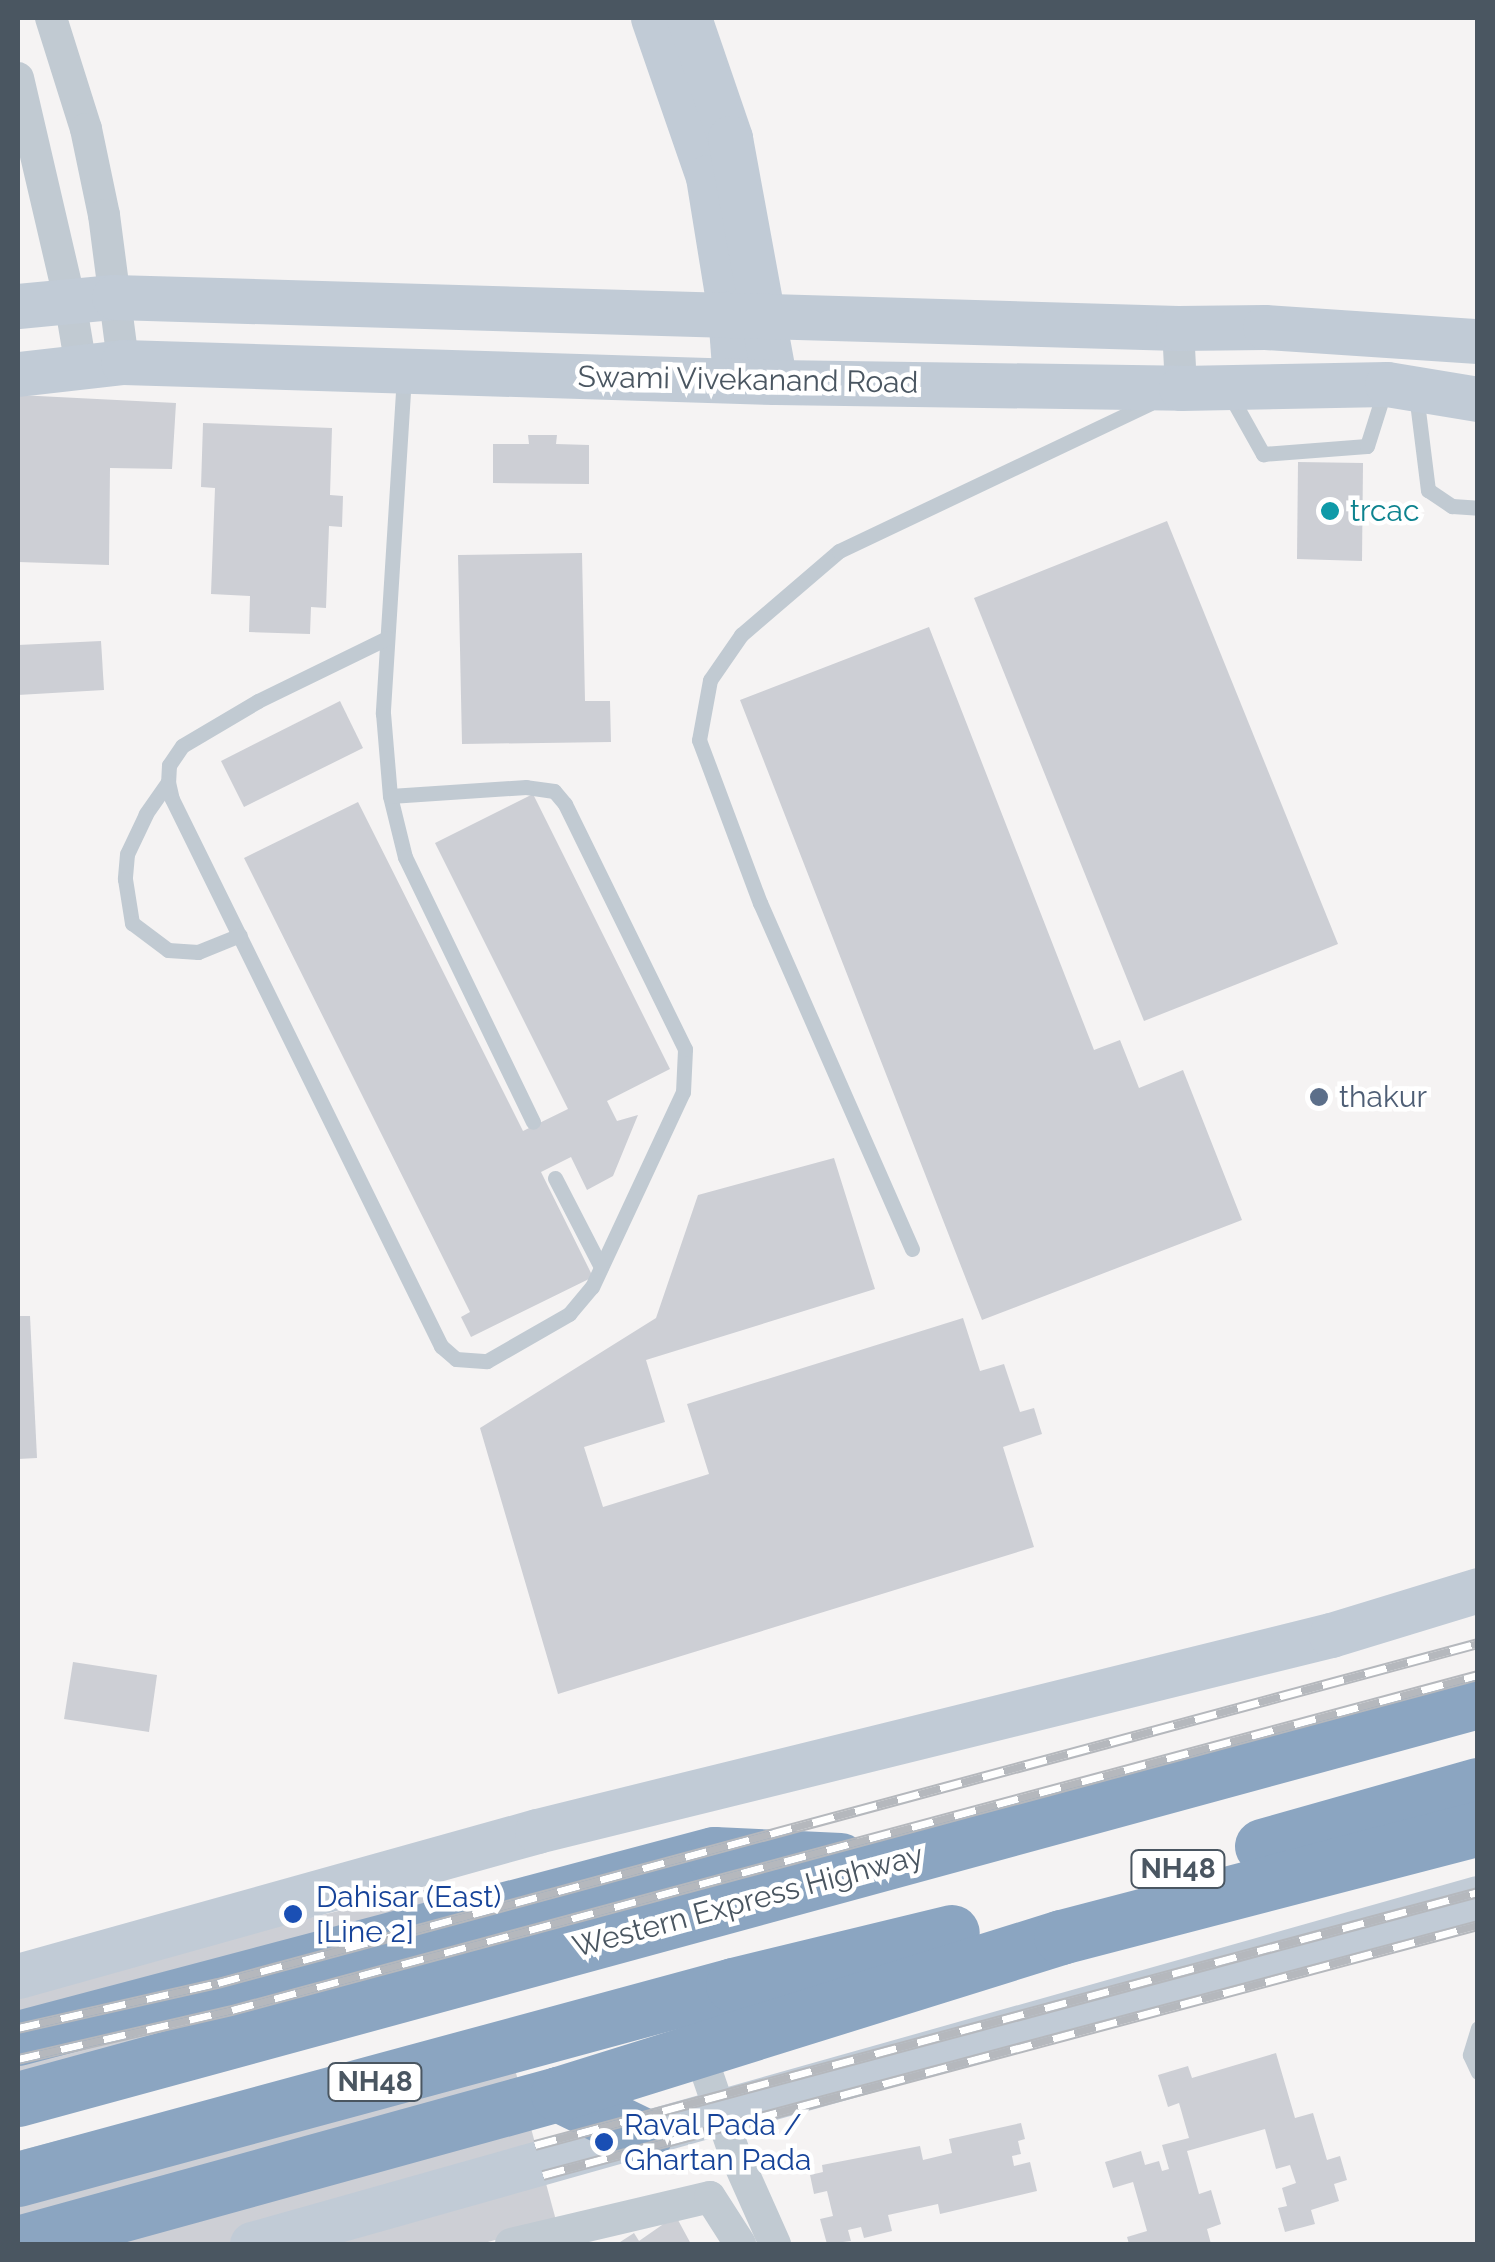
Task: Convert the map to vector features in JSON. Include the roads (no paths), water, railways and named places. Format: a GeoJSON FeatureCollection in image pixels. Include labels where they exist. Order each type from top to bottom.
{"type":"FeatureCollection","features":[{"type":"Feature","properties":{"kind":"highway","name":"Western Express Highway"},"geometry":{"type":"LineString","coordinates":[[18,2099],[1478,1701]]}},
{"type":"Feature","properties":{"kind":"highway","name":"NH48"},"geometry":{"type":"LineString","coordinates":[[18,2179],[733,1985],[879,1952],[1478,1785]]}},
{"type":"Feature","properties":{"kind":"highway"},"geometry":{"type":"LineString","coordinates":[[18,2244],[558,2094],[1062,1936],[1478,1828]]}},
{"type":"Feature","properties":{"kind":"highway"},"geometry":{"type":"LineString","coordinates":[[18,2038],[714,1854],[892,1862]]}},
{"type":"Feature","properties":{"kind":"highway"},"geometry":{"type":"LineString","coordinates":[[699,2050],[879,1952]]}},
{"type":"Feature","properties":{"kind":"highway"},"geometry":{"type":"LineString","coordinates":[[558,2094],[644,2136]]}},
{"type":"Feature","properties":{"kind":"main road"},"geometry":{"type":"LineString","coordinates":[[653,18],[708,177],[748,314]]}},
{"type":"Feature","properties":{"kind":"main road"},"geometry":{"type":"LineString","coordinates":[[688,18],[730,138],[755,381]]}},
{"type":"Feature","properties":{"kind":"main road"},"geometry":{"type":"LineString","coordinates":[[18,306],[114,298],[1178,328],[1266,326],[1478,341]]}},
{"type":"Feature","properties":{"kind":"main road","name":"Swami Vivekanand Road"},"geometry":{"type":"LineString","coordinates":[[18,374],[102,365],[1180,388],[1401,386],[1478,398]]}},
{"type":"Feature","properties":{"kind":"main road"},"geometry":{"type":"LineString","coordinates":[[18,1976],[537,1832],[1331,1635],[1478,1590]]}},
{"type":"Feature","properties":{"kind":"main road"},"geometry":{"type":"LineString","coordinates":[[252,2244],[1478,1898]]}},
{"type":"Feature","properties":{"kind":"street"},"geometry":{"type":"LineString","coordinates":[[51,18],[86,129],[114,298],[102,365]]}},
{"type":"Feature","properties":{"kind":"street"},"geometry":{"type":"LineString","coordinates":[[18,78],[70,302],[102,365]]}},
{"type":"Feature","properties":{"kind":"street"},"geometry":{"type":"LineString","coordinates":[[1178,328],[1180,388]]}},
{"type":"Feature","properties":{"kind":"street"},"geometry":{"type":"LineString","coordinates":[[699,2050],[775,2244]]}},
{"type":"Feature","properties":{"kind":"street"},"geometry":{"type":"LineString","coordinates":[[511,2244],[710,2197],[748,2182]]}},
{"type":"Feature","properties":{"kind":"street"},"geometry":{"type":"LineString","coordinates":[[710,2197],[740,2244]]}},
{"type":"Feature","properties":{"kind":"lane"},"geometry":{"type":"LineString","coordinates":[[404,372],[383,713],[390,796],[405,856],[533,1122]]}},
{"type":"Feature","properties":{"kind":"lane"},"geometry":{"type":"LineString","coordinates":[[1226,387],[1262,454],[1367,446],[1401,386]]}},
{"type":"Feature","properties":{"kind":"lane"},"geometry":{"type":"LineString","coordinates":[[1401,386],[1428,490],[1452,506],[1478,508]]}},
{"type":"Feature","properties":{"kind":"lane"},"geometry":{"type":"LineString","coordinates":[[912,1249],[760,904],[699,740],[710,680],[741,636],[839,551],[1180,388]]}},
{"type":"Feature","properties":{"kind":"lane"},"geometry":{"type":"LineString","coordinates":[[388,638],[258,701],[182,746],[168,765],[168,782],[172,799],[441,1346],[456,1359],[487,1362],[569,1314],[592,1287],[683,1092],[685,1049],[566,804],[554,792],[526,787],[390,796]]}},
{"type":"Feature","properties":{"kind":"lane"},"geometry":{"type":"LineString","coordinates":[[168,782],[146,814],[128,854],[125,878],[132,923],[168,950],[198,952],[240,935]]}},
{"type":"Feature","properties":{"kind":"lane"},"geometry":{"type":"LineString","coordinates":[[555,1178],[601,1268]]}},
{"type":"Feature","properties":{"kind":"lane"},"geometry":{"type":"LineString","coordinates":[[1478,2028],[1470,2055],[1478,2072]]}},
{"type":"Feature","properties":{"kind":"railway"},"geometry":{"type":"LineString","coordinates":[[18,2028],[218,1983],[1478,1643]]}},
{"type":"Feature","properties":{"kind":"railway"},"geometry":{"type":"LineString","coordinates":[[18,2059],[232,2010],[1478,1675]]}},
{"type":"Feature","properties":{"kind":"railway"},"geometry":{"type":"LineString","coordinates":[[535,2145],[1478,1892]]}},
{"type":"Feature","properties":{"kind":"railway"},"geometry":{"type":"LineString","coordinates":[[543,2175],[1478,1925]]}},
{"type":"Feature","properties":{"kind":"place","name":"trcac"},"geometry":{"type":"Point","coordinates":[1330,511]}},
{"type":"Feature","properties":{"kind":"place","name":"thakur"},"geometry":{"type":"Point","coordinates":[1319,1097]}},
{"type":"Feature","properties":{"kind":"place","name":"Dahisar (East) [Line 2]"},"geometry":{"type":"Point","coordinates":[293,1914]}},
{"type":"Feature","properties":{"kind":"place","name":"Raval Pada / Ghartan Pada"},"geometry":{"type":"Point","coordinates":[604,2142]}}]}
